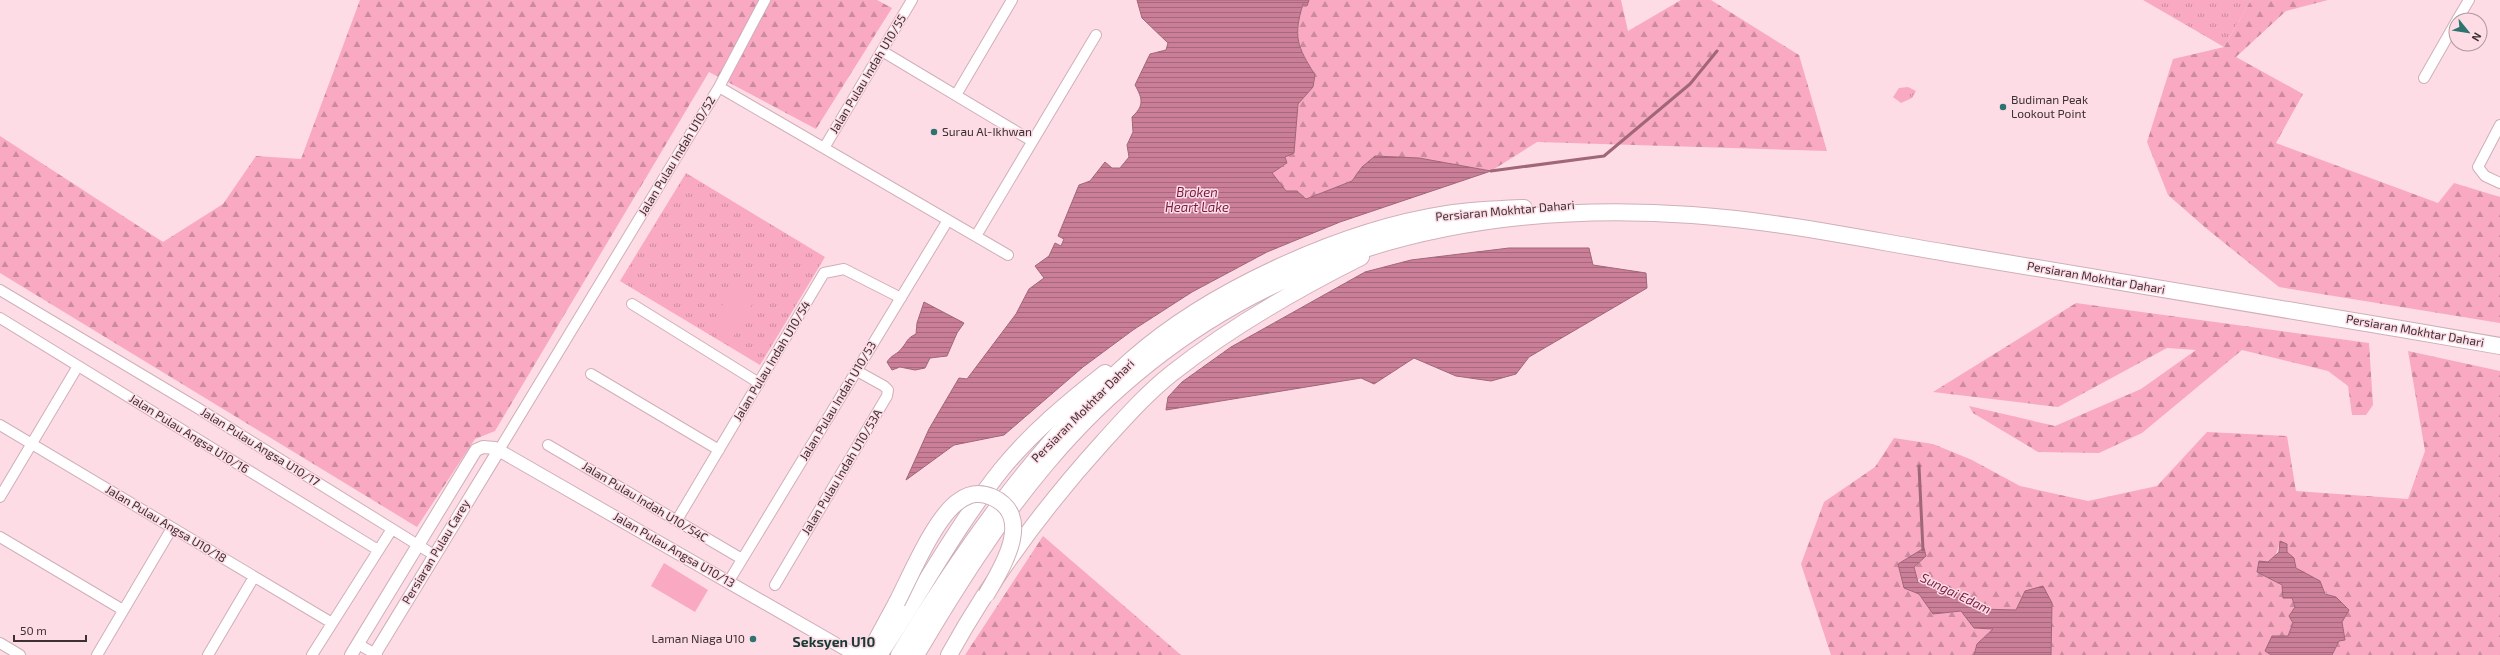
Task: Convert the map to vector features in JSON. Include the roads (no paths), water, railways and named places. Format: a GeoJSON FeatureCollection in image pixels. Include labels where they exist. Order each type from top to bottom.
{"type":"FeatureCollection","features":[{"type":"Feature","properties":{"kind":"main road","name":"Persiaran Mokhtar Dahari"},"geometry":{"type":"LineString","coordinates":[[899,655],[959,563],[1023,472],[1082,408],[1132,360],[1207,306],[1245,284],[1328,247],[1396,224],[1448,214],[1622,203],[1656,205],[1690,215]]}},
{"type":"Feature","properties":{"kind":"main road","name":"Persiaran Mokhtar Dahari"},"geometry":{"type":"LineString","coordinates":[[916,655],[959,585],[1024,491],[1068,438],[1133,376],[1200,327],[1288,277],[1345,254],[1434,230],[1554,215],[1614,212],[1690,215],[1746,220],[2341,318],[2500,346]]}},
{"type":"Feature","properties":{"kind":"main road"},"geometry":{"type":"LineString","coordinates":[[986,594],[1062,490],[1121,422],[1170,375],[1204,350],[1268,310],[1347,264],[1397,239]]}},
{"type":"Feature","properties":{"kind":"main road"},"geometry":{"type":"LineString","coordinates":[[873,653],[936,566],[1001,471],[1024,444],[1078,394],[1105,373],[1132,360]]}},
{"type":"Feature","properties":{"kind":"main road"},"geometry":{"type":"LineString","coordinates":[[873,653],[897,602],[942,519],[957,502],[971,494],[982,493],[998,500],[1008,510],[1014,524],[1012,541],[1008,552],[986,594],[949,655]]}},
{"type":"Feature","properties":{"kind":"street"},"geometry":{"type":"LineString","coordinates":[[719,87],[765,0]]}},
{"type":"Feature","properties":{"kind":"street","name":"Jalan Pulau Indah U10/55"},"geometry":{"type":"LineString","coordinates":[[824,148],[912,0]]}},
{"type":"Feature","properties":{"kind":"street"},"geometry":{"type":"LineString","coordinates":[[956,95],[1012,0]]}},
{"type":"Feature","properties":{"kind":"street"},"geometry":{"type":"LineString","coordinates":[[2462,12],[2469,0]]}},
{"type":"Feature","properties":{"kind":"street"},"geometry":{"type":"LineString","coordinates":[[976,236],[1096,34]]}},
{"type":"Feature","properties":{"kind":"street"},"geometry":{"type":"LineString","coordinates":[[2424,78],[2448,37]]}},
{"type":"Feature","properties":{"kind":"street"},"geometry":{"type":"LineString","coordinates":[[882,51],[1032,140]]}},
{"type":"Feature","properties":{"kind":"street","name":"Jalan Pulau Indah U10/52"},"geometry":{"type":"LineString","coordinates":[[499,450],[719,87],[1008,255]]}},
{"type":"Feature","properties":{"kind":"street"},"geometry":{"type":"LineString","coordinates":[[2500,125],[2478,167],[2485,176],[2500,183]]}},
{"type":"Feature","properties":{"kind":"street","name":"Jalan Pulau Indah U10/53"},"geometry":{"type":"LineString","coordinates":[[729,581],[948,220]]}},
{"type":"Feature","properties":{"kind":"street","name":"Jalan Pulau Indah U10/54"},"geometry":{"type":"LineString","coordinates":[[677,520],[824,273],[844,269],[901,298]]}},
{"type":"Feature","properties":{"kind":"street","name":"Jalan Pulau Angsa U10/17"},"geometry":{"type":"LineString","coordinates":[[0,290],[434,555]]}},
{"type":"Feature","properties":{"kind":"street"},"geometry":{"type":"LineString","coordinates":[[632,304],[759,383]]}},
{"type":"Feature","properties":{"kind":"street","name":"Jalan Pulau Angsa U10/16"},"geometry":{"type":"LineString","coordinates":[[0,318],[378,550]]}},
{"type":"Feature","properties":{"kind":"street"},"geometry":{"type":"LineString","coordinates":[[0,497],[78,366]]}},
{"type":"Feature","properties":{"kind":"street","name":"Jalan Pulau Indah U10/53A"},"geometry":{"type":"LineString","coordinates":[[775,585],[887,396],[888,390],[884,386],[857,371]]}},
{"type":"Feature","properties":{"kind":"street"},"geometry":{"type":"LineString","coordinates":[[591,374],[719,450]]}},
{"type":"Feature","properties":{"kind":"street","name":"Jalan Pulau Angsa U10/18"},"geometry":{"type":"LineString","coordinates":[[0,425],[332,623]]}},
{"type":"Feature","properties":{"kind":"street","name":"Jalan Pulau Indah U10/54C"},"geometry":{"type":"LineString","coordinates":[[548,445],[742,559]]}},
{"type":"Feature","properties":{"kind":"street","name":"Jalan Pulau Angsa U10/13"},"geometry":{"type":"LineString","coordinates":[[476,450],[483,447],[499,450],[729,581],[849,654],[873,653]]}},
{"type":"Feature","properties":{"kind":"street","name":"Persiaran Pulau Carey"},"geometry":{"type":"LineString","coordinates":[[351,655],[476,450]]}},
{"type":"Feature","properties":{"kind":"street","name":"Persiaran Pulau Carey"},"geometry":{"type":"LineString","coordinates":[[375,655],[434,555],[499,450]]}},
{"type":"Feature","properties":{"kind":"street"},"geometry":{"type":"LineString","coordinates":[[97,655],[172,528]]}},
{"type":"Feature","properties":{"kind":"street"},"geometry":{"type":"LineString","coordinates":[[312,655],[392,529]]}},
{"type":"Feature","properties":{"kind":"street"},"geometry":{"type":"LineString","coordinates":[[0,537],[123,610]]}},
{"type":"Feature","properties":{"kind":"street"},"geometry":{"type":"LineString","coordinates":[[208,655],[254,577]]}},
{"type":"Feature","properties":{"kind":"street"},"geometry":{"type":"LineString","coordinates":[[0,643],[20,655]]}},
{"type":"Feature","properties":{"kind":"street"},"geometry":{"type":"LineString","coordinates":[[358,644],[375,655]]}},
{"type":"Feature","properties":{"kind":"water","name":"Broken Heart Lake"},"geometry":{"type":"Polygon","coordinates":[[[1137,0],[1309,0],[1307,6],[1303,4],[1300,15],[1298,25],[1298,41],[1304,56],[1315,75],[1313,87],[1298,104],[1294,153],[1285,157],[1287,163],[1272,173],[1286,191],[1297,191],[1306,199],[1352,181],[1362,167],[1375,156],[1419,158],[1491,171],[1340,222],[1267,252],[1192,292],[1133,330],[1083,367],[1004,435],[954,445],[906,480],[929,429],[959,378],[967,379],[1016,314],[1029,289],[1044,278],[1035,266],[1049,256],[1055,243],[1061,246],[1064,239],[1058,236],[1079,185],[1090,181],[1105,162],[1112,168],[1120,168],[1129,157],[1127,145],[1133,132],[1132,117],[1139,109],[1141,102],[1140,94],[1135,85],[1150,54],[1166,50],[1168,43],[1142,18],[1137,0]]]}},
{"type":"Feature","properties":{"kind":"water"},"geometry":{"type":"Polygon","coordinates":[[[1509,248],[1589,248],[1593,265],[1646,273],[1647,288],[1529,357],[1516,374],[1491,381],[1456,376],[1414,358],[1374,384],[1361,378],[1166,410],[1168,397],[1182,382],[1231,347],[1365,272],[1411,260],[1509,248]]]}},
{"type":"Feature","properties":{"kind":"water"},"geometry":{"type":"Polygon","coordinates":[[[924,302],[964,323],[957,333],[947,356],[930,358],[925,368],[915,370],[900,367],[892,370],[887,362],[909,339],[916,334],[917,323],[924,302]]]}},
{"type":"Feature","properties":{"kind":"water"},"geometry":{"type":"Polygon","coordinates":[[[2280,541],[2287,544],[2287,552],[2294,558],[2296,568],[2320,581],[2325,594],[2336,597],[2349,610],[2342,622],[2345,640],[2339,641],[2332,655],[2271,655],[2265,651],[2272,636],[2288,636],[2293,623],[2289,616],[2295,607],[2292,598],[2283,598],[2282,585],[2257,572],[2259,561],[2268,562],[2279,552],[2280,541]]]}},
{"type":"Feature","properties":{"kind":"water"},"geometry":{"type":"Polygon","coordinates":[[[1924,548],[1926,556],[1914,567],[1918,582],[1938,588],[1949,586],[1980,609],[2016,610],[2025,591],[2043,586],[2052,603],[2051,655],[1974,655],[1977,644],[1993,629],[1974,628],[1961,611],[1933,614],[1919,594],[1904,588],[1898,564],[1924,548]]]}},
{"type":"Feature","properties":{"kind":"waterway"},"geometry":{"type":"LineString","coordinates":[[1491,171],[1604,156],[1690,84],[1717,51]]}},
{"type":"Feature","properties":{"kind":"waterway","name":"Sungai Edam"},"geometry":{"type":"LineString","coordinates":[[1919,466],[1923,550]]}},
{"type":"Feature","properties":{"kind":"place","name":"Budiman Peak Lookout Point"},"geometry":{"type":"Point","coordinates":[2003,107]}},
{"type":"Feature","properties":{"kind":"place","name":"Surau Al-Ikhwan"},"geometry":{"type":"Point","coordinates":[934,132]}},
{"type":"Feature","properties":{"kind":"place","name":"Laman Niaga U10"},"geometry":{"type":"Point","coordinates":[753,639]}},
{"type":"Feature","properties":{"kind":"district","name":"Seksyen U10"},"geometry":{"type":"Point","coordinates":[834,642]}}]}
